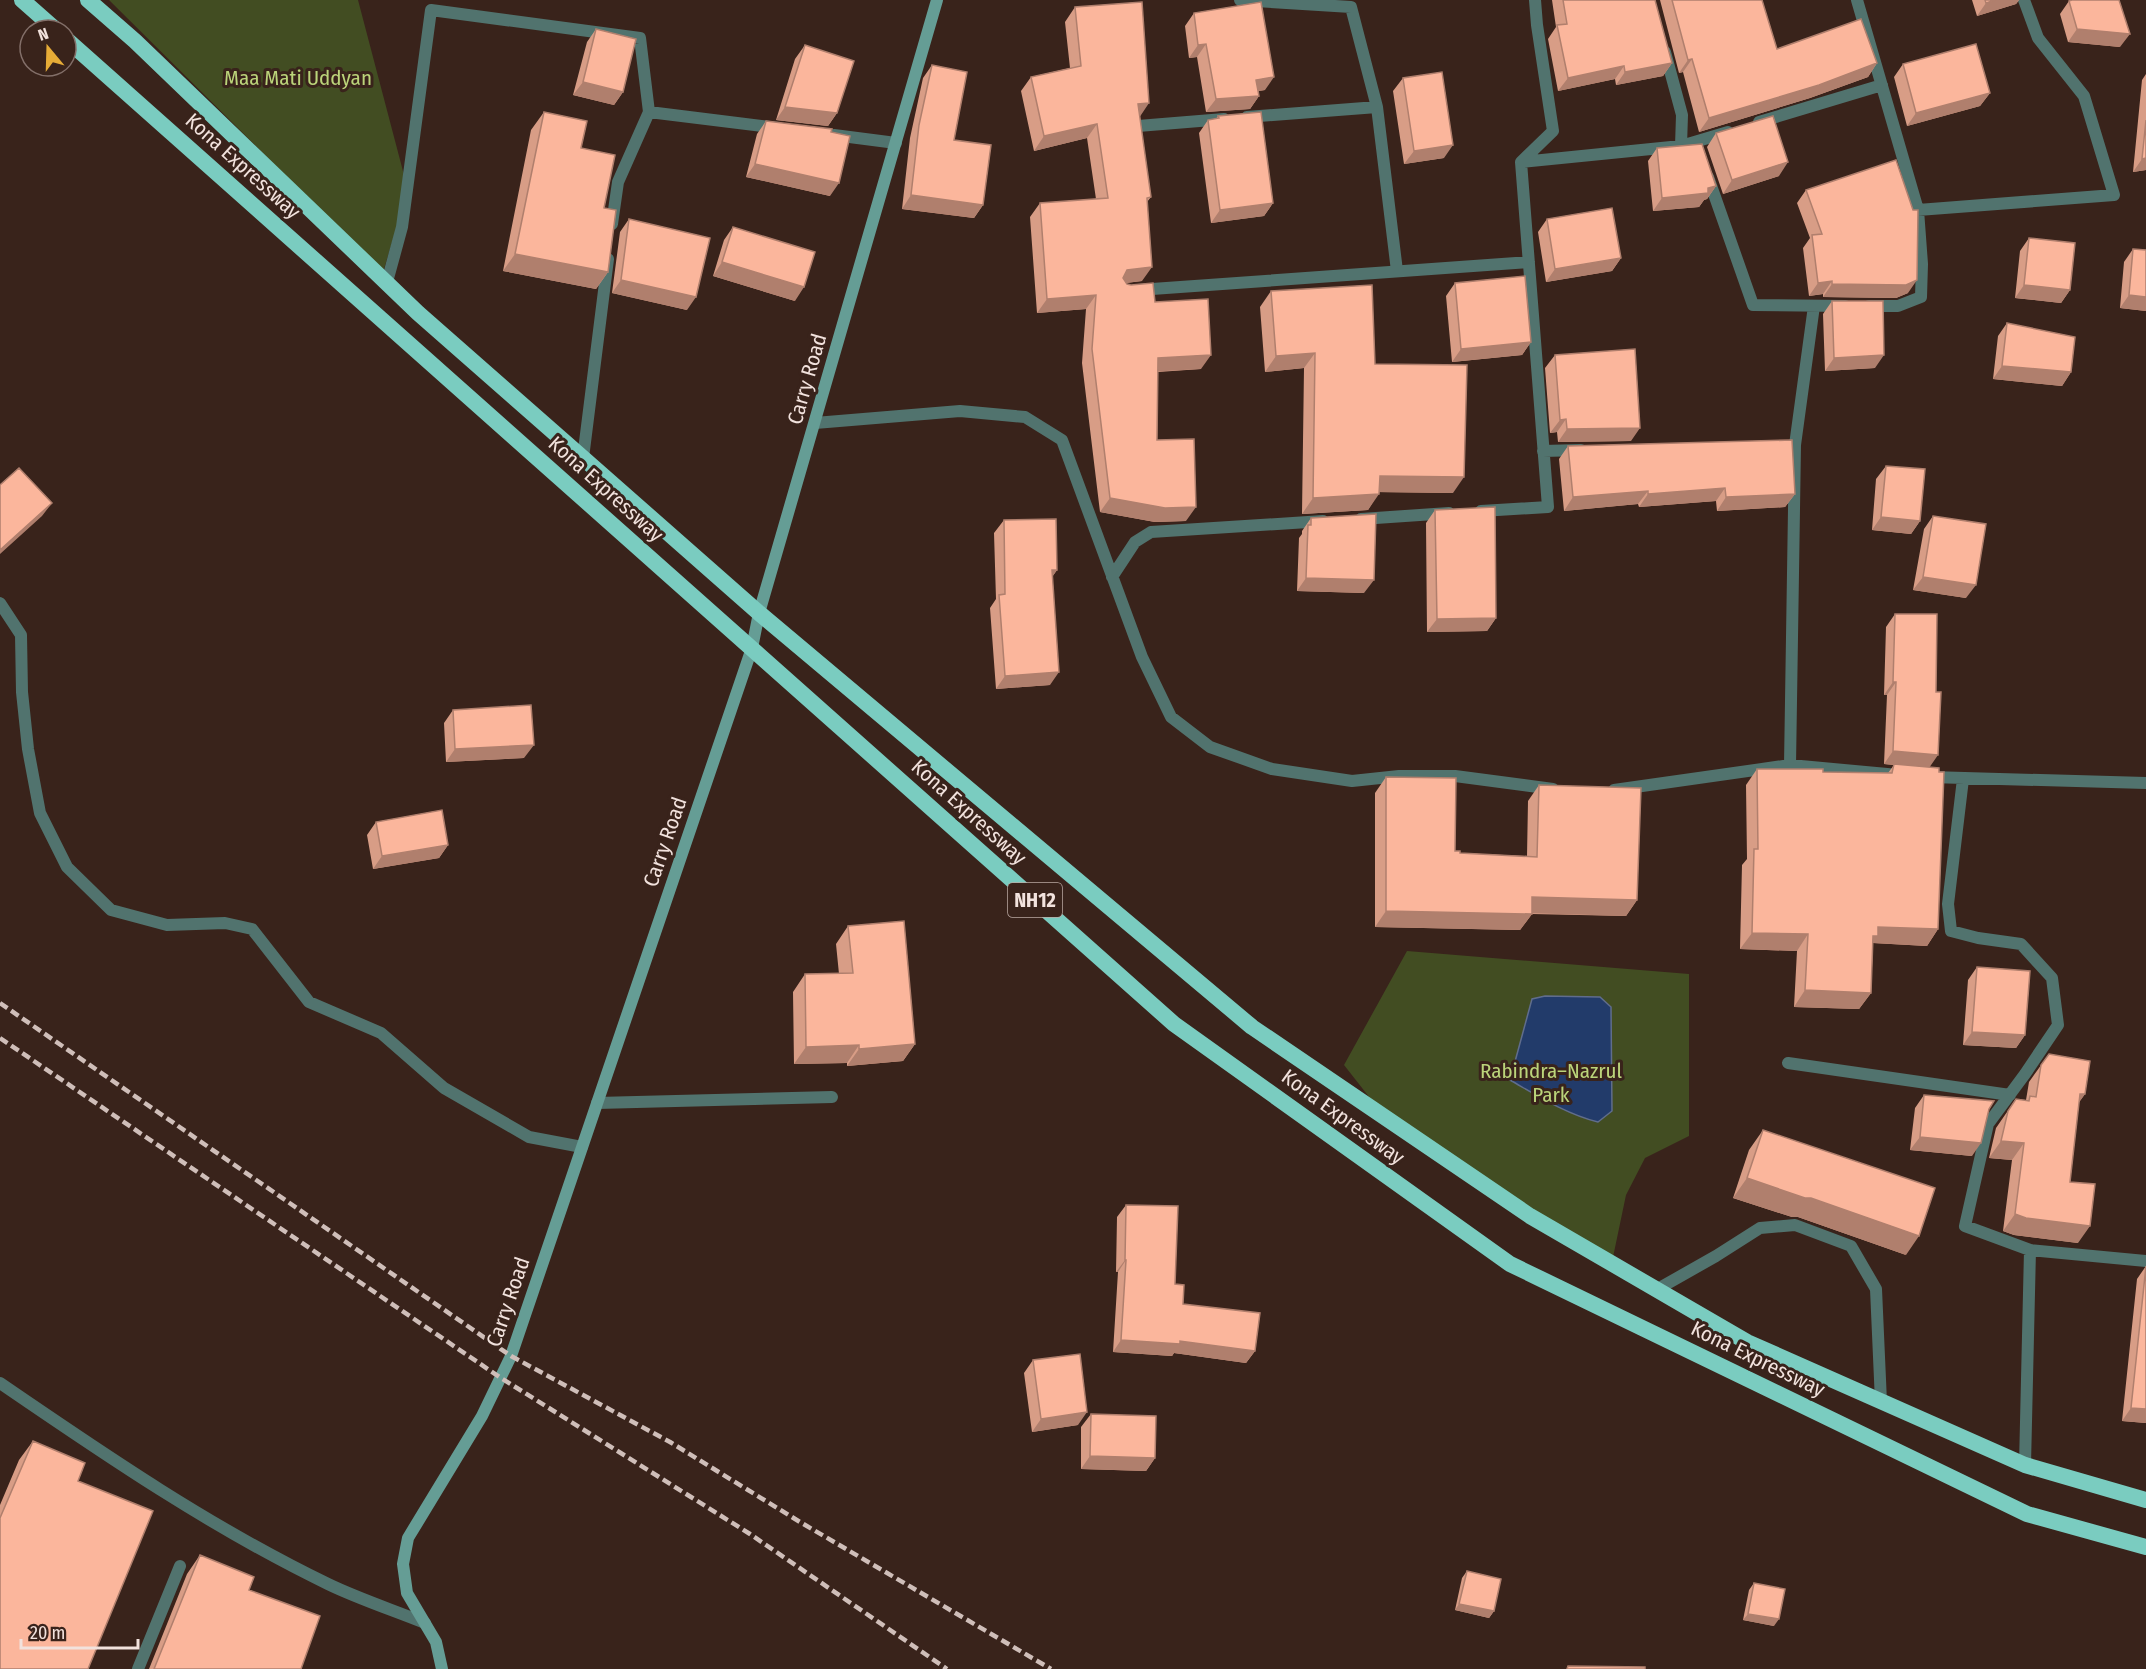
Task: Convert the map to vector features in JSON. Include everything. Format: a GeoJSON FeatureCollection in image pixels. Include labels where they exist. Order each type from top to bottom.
{"type":"FeatureCollection","features":[{"type":"Feature","properties":{"kind":"highway"},"geometry":{"type":"LineString","coordinates":[[22,0],[42,18]]}},
{"type":"Feature","properties":{"kind":"highway","name":"Kona Expressway"},"geometry":{"type":"LineString","coordinates":[[88,0],[135,42],[418,313],[759,613],[1252,1027],[1530,1216],[1747,1342],[2025,1465],[2146,1500]]}},
{"type":"Feature","properties":{"kind":"highway","name":"Kona Expressway"},"geometry":{"type":"LineString","coordinates":[[78,50],[1174,1024],[1510,1264],[2027,1514],[2146,1547]]}},
{"type":"Feature","properties":{"kind":"main road","name":"Carry Road"},"geometry":{"type":"LineString","coordinates":[[442,1669],[436,1642],[407,1593],[403,1564],[408,1538],[482,1416],[511,1356],[752,648],[759,613],[937,0]]}},
{"type":"Feature","properties":{"kind":"street"},"geometry":{"type":"LineString","coordinates":[[1240,0],[1351,7],[1377,107],[1397,271]]}},
{"type":"Feature","properties":{"kind":"street"},"geometry":{"type":"LineString","coordinates":[[1521,162],[1553,131],[1535,0]]}},
{"type":"Feature","properties":{"kind":"street"},"geometry":{"type":"LineString","coordinates":[[1699,152],[1752,305],[1898,306],[1921,297],[1922,264],[1918,210],[1857,0]]}},
{"type":"Feature","properties":{"kind":"street"},"geometry":{"type":"LineString","coordinates":[[1918,210],[2114,195],[2084,96],[2038,38],[2024,0]]}},
{"type":"Feature","properties":{"kind":"street"},"geometry":{"type":"LineString","coordinates":[[387,282],[402,227],[431,10],[640,38],[649,112],[618,182],[583,458]]}},
{"type":"Feature","properties":{"kind":"street"},"geometry":{"type":"LineString","coordinates":[[1660,35],[1682,116],[1681,146]]}},
{"type":"Feature","properties":{"kind":"street"},"geometry":{"type":"LineString","coordinates":[[1521,162],[1681,146],[1699,152],[1745,127],[1882,86]]}},
{"type":"Feature","properties":{"kind":"street"},"geometry":{"type":"LineString","coordinates":[[1138,126],[1377,107]]}},
{"type":"Feature","properties":{"kind":"street"},"geometry":{"type":"LineString","coordinates":[[649,112],[790,130]]}},
{"type":"Feature","properties":{"kind":"street"},"geometry":{"type":"LineString","coordinates":[[825,134],[896,143]]}},
{"type":"Feature","properties":{"kind":"street"},"geometry":{"type":"LineString","coordinates":[[1112,577],[1134,542],[1151,532],[1548,507],[1521,162]]}},
{"type":"Feature","properties":{"kind":"street"},"geometry":{"type":"LineString","coordinates":[[1121,291],[1529,262]]}},
{"type":"Feature","properties":{"kind":"street"},"geometry":{"type":"LineString","coordinates":[[1790,765],[1789,445],[1815,306]]}},
{"type":"Feature","properties":{"kind":"street"},"geometry":{"type":"LineString","coordinates":[[815,423],[960,411],[1025,417],[1062,440],[1142,657],[1171,717],[1210,747],[1272,769],[1352,781],[1399,776],[1455,776],[1560,791]]}},
{"type":"Feature","properties":{"kind":"street"},"geometry":{"type":"LineString","coordinates":[[1543,451],[1591,450]]}},
{"type":"Feature","properties":{"kind":"street"},"geometry":{"type":"LineString","coordinates":[[0,603],[21,635],[22,692],[28,749],[40,813],[67,867],[111,910],[167,925],[225,923],[252,929],[309,1002],[381,1033],[444,1088],[529,1137],[582,1147]]}},
{"type":"Feature","properties":{"kind":"street"},"geometry":{"type":"LineString","coordinates":[[1603,791],[1790,765],[1964,779],[2146,783]]}},
{"type":"Feature","properties":{"kind":"street"},"geometry":{"type":"LineString","coordinates":[[1964,779],[1948,904],[1951,931],[1978,938],[2021,944],[2052,978],[2058,1025],[1988,1124],[1965,1226],[2030,1250],[2146,1261]]}},
{"type":"Feature","properties":{"kind":"street"},"geometry":{"type":"LineString","coordinates":[[1788,1063],[2010,1095]]}},
{"type":"Feature","properties":{"kind":"street"},"geometry":{"type":"LineString","coordinates":[[597,1103],[832,1097]]}},
{"type":"Feature","properties":{"kind":"street"},"geometry":{"type":"LineString","coordinates":[[1656,1290],[1760,1228],[1795,1226],[1851,1246],[1876,1288],[1881,1401]]}},
{"type":"Feature","properties":{"kind":"street"},"geometry":{"type":"LineString","coordinates":[[2025,1465],[2030,1250]]}},
{"type":"Feature","properties":{"kind":"street"},"geometry":{"type":"LineString","coordinates":[[0,1383],[76,1436],[231,1533],[329,1585],[425,1623]]}},
{"type":"Feature","properties":{"kind":"street"},"geometry":{"type":"LineString","coordinates":[[138,1669],[180,1566]]}},
{"type":"Feature","properties":{"kind":"green space","name":"Maa Mati Uddyan"},"geometry":{"type":"Polygon","coordinates":[[[109,0],[358,0],[404,175],[397,226],[383,272],[109,0]]]}},
{"type":"Feature","properties":{"kind":"green space","name":"Rabindra–Nazrul Park"},"geometry":{"type":"Polygon","coordinates":[[[1407,951],[1689,974],[1689,1136],[1645,1158],[1626,1195],[1612,1262],[1377,1107],[1344,1065],[1407,951]]]}},
{"type":"Feature","properties":{"kind":"water"},"geometry":{"type":"Polygon","coordinates":[[[1545,996],[1600,997],[1611,1007],[1612,1111],[1598,1122],[1563,1109],[1510,1080],[1532,999],[1545,996]]]}},
{"type":"Feature","properties":{"kind":"building"},"geometry":{"type":"Polygon","coordinates":[[[1563,0],[1655,0],[1672,63],[1625,72],[1624,66],[1568,78],[1557,25],[1567,24],[1563,0]]]}},
{"type":"Feature","properties":{"kind":"building"},"geometry":{"type":"Polygon","coordinates":[[[1672,0],[1762,0],[1777,49],[1861,19],[1877,63],[1819,85],[1709,118],[1692,59],[1688,60],[1672,0]]]}},
{"type":"Feature","properties":{"kind":"building"},"geometry":{"type":"Polygon","coordinates":[[[2119,0],[2130,34],[2077,29],[2069,1],[2119,0]]]}},
{"type":"Feature","properties":{"kind":"building"},"geometry":{"type":"Polygon","coordinates":[[[1142,2],[1149,103],[1138,104],[1151,197],[1147,198],[1152,267],[1127,270],[1123,278],[1127,284],[1131,285],[1153,283],[1155,302],[1208,299],[1211,355],[1158,358],[1157,440],[1194,439],[1196,507],[1165,508],[1110,498],[1092,349],[1096,295],[1047,299],[1040,203],[1108,198],[1097,124],[1044,136],[1031,77],[1081,66],[1075,7],[1142,2]]]}},
{"type":"Feature","properties":{"kind":"building"},"geometry":{"type":"Polygon","coordinates":[[[1261,2],[1274,77],[1256,80],[1259,96],[1216,99],[1206,44],[1198,45],[1194,13],[1261,2]]]}},
{"type":"Feature","properties":{"kind":"building"},"geometry":{"type":"Polygon","coordinates":[[[596,29],[636,39],[623,92],[583,82],[596,29]]]}},
{"type":"Feature","properties":{"kind":"building"},"geometry":{"type":"Polygon","coordinates":[[[1976,44],[1990,93],[1916,113],[1903,64],[1976,44]]]}},
{"type":"Feature","properties":{"kind":"building"},"geometry":{"type":"Polygon","coordinates":[[[805,45],[854,61],[837,113],[785,107],[805,45]]]}},
{"type":"Feature","properties":{"kind":"building"},"geometry":{"type":"Polygon","coordinates":[[[932,65],[967,72],[954,140],[991,145],[983,205],[911,195],[919,125],[932,65]]]}},
{"type":"Feature","properties":{"kind":"building"},"geometry":{"type":"Polygon","coordinates":[[[1442,72],[1453,145],[1414,151],[1403,78],[1442,72]]]}},
{"type":"Feature","properties":{"kind":"building"},"geometry":{"type":"Polygon","coordinates":[[[544,112],[587,121],[581,148],[615,155],[604,208],[616,210],[608,272],[515,254],[544,112]]]}},
{"type":"Feature","properties":{"kind":"building"},"geometry":{"type":"Polygon","coordinates":[[[1261,112],[1273,203],[1220,210],[1208,120],[1219,118],[1218,116],[1261,112]]]}},
{"type":"Feature","properties":{"kind":"building"},"geometry":{"type":"Polygon","coordinates":[[[1773,116],[1788,162],[1732,180],[1716,133],[1773,116]]]}},
{"type":"Feature","properties":{"kind":"building"},"geometry":{"type":"Polygon","coordinates":[[[2146,120],[2146,158],[2142,159],[2146,120]]]}},
{"type":"Feature","properties":{"kind":"building"},"geometry":{"type":"Polygon","coordinates":[[[766,121],[832,129],[831,132],[850,136],[839,183],[755,164],[766,121]]]}},
{"type":"Feature","properties":{"kind":"building"},"geometry":{"type":"Polygon","coordinates":[[[1702,144],[1716,186],[1708,188],[1708,193],[1662,198],[1657,148],[1702,144]]]}},
{"type":"Feature","properties":{"kind":"building"},"geometry":{"type":"Polygon","coordinates":[[[1896,160],[1913,210],[1918,210],[1917,280],[1906,285],[1832,284],[1832,281],[1818,283],[1812,235],[1822,234],[1806,190],[1896,160]]]}},
{"type":"Feature","properties":{"kind":"building"},"geometry":{"type":"Polygon","coordinates":[[[1612,208],[1621,258],[1555,269],[1547,219],[1612,208]]]}},
{"type":"Feature","properties":{"kind":"building"},"geometry":{"type":"Polygon","coordinates":[[[629,219],[710,238],[696,297],[621,280],[629,219]]]}},
{"type":"Feature","properties":{"kind":"building"},"geometry":{"type":"Polygon","coordinates":[[[733,227],[815,252],[804,287],[722,262],[733,227]]]}},
{"type":"Feature","properties":{"kind":"building"},"geometry":{"type":"Polygon","coordinates":[[[2029,238],[2075,243],[2070,290],[2024,285],[2029,238]]]}},
{"type":"Feature","properties":{"kind":"building"},"geometry":{"type":"Polygon","coordinates":[[[2133,249],[2146,250],[2146,297],[2129,295],[2133,249]]]}},
{"type":"Feature","properties":{"kind":"building"},"geometry":{"type":"Polygon","coordinates":[[[1525,276],[1531,342],[1461,349],[1455,283],[1525,276]]]}},
{"type":"Feature","properties":{"kind":"building"},"geometry":{"type":"Polygon","coordinates":[[[1372,285],[1375,364],[1467,365],[1464,477],[1380,476],[1379,494],[1313,498],[1315,353],[1276,356],[1271,291],[1372,285]]]}},
{"type":"Feature","properties":{"kind":"building"},"geometry":{"type":"Polygon","coordinates":[[[1832,301],[1883,301],[1884,355],[1834,358],[1832,301]]]}},
{"type":"Feature","properties":{"kind":"building"},"geometry":{"type":"Polygon","coordinates":[[[2007,323],[2075,337],[2071,372],[2002,366],[2007,323]]]}},
{"type":"Feature","properties":{"kind":"building"},"geometry":{"type":"Polygon","coordinates":[[[1635,349],[1640,428],[1567,429],[1566,419],[1560,420],[1555,355],[1635,349]]]}},
{"type":"Feature","properties":{"kind":"building"},"geometry":{"type":"Polygon","coordinates":[[[1792,440],[1795,494],[1726,497],[1725,488],[1573,497],[1568,446],[1792,440]]]}},
{"type":"Feature","properties":{"kind":"building"},"geometry":{"type":"Polygon","coordinates":[[[1886,466],[1925,469],[1920,521],[1881,517],[1886,466]]]}},
{"type":"Feature","properties":{"kind":"building"},"geometry":{"type":"Polygon","coordinates":[[[19,468],[52,503],[0,550],[0,485],[19,468]]]}},
{"type":"Feature","properties":{"kind":"building"},"geometry":{"type":"Polygon","coordinates":[[[1495,507],[1496,618],[1437,619],[1435,510],[1495,507]]]}},
{"type":"Feature","properties":{"kind":"building"},"geometry":{"type":"Polygon","coordinates":[[[1376,514],[1374,580],[1306,578],[1308,525],[1311,525],[1311,518],[1376,514]]]}},
{"type":"Feature","properties":{"kind":"building"},"geometry":{"type":"Polygon","coordinates":[[[1933,516],[1986,524],[1976,585],[1923,577],[1933,516]]]}},
{"type":"Feature","properties":{"kind":"building"},"geometry":{"type":"Polygon","coordinates":[[[1056,519],[1057,570],[1052,570],[1059,672],[1005,676],[999,595],[1005,594],[1004,520],[1056,519]]]}},
{"type":"Feature","properties":{"kind":"building"},"geometry":{"type":"Polygon","coordinates":[[[1895,614],[1937,614],[1936,692],[1941,692],[1938,755],[1893,751],[1896,682],[1893,682],[1895,614]]]}},
{"type":"Feature","properties":{"kind":"building"},"geometry":{"type":"Polygon","coordinates":[[[531,705],[534,745],[455,749],[453,710],[531,705]]]}},
{"type":"Feature","properties":{"kind":"building"},"geometry":{"type":"Polygon","coordinates":[[[1894,764],[1939,768],[1939,772],[1944,772],[1938,929],[1878,927],[1878,936],[1873,936],[1871,993],[1805,990],[1808,934],[1752,933],[1754,849],[1758,849],[1757,769],[1823,769],[1823,772],[1892,773],[1894,764]]]}},
{"type":"Feature","properties":{"kind":"building"},"geometry":{"type":"Polygon","coordinates":[[[1386,777],[1456,778],[1455,851],[1537,857],[1539,785],[1641,788],[1637,900],[1532,897],[1532,914],[1386,911],[1386,777]]]}},
{"type":"Feature","properties":{"kind":"building"},"geometry":{"type":"Polygon","coordinates":[[[442,810],[448,845],[382,856],[376,822],[442,810]]]}},
{"type":"Feature","properties":{"kind":"building"},"geometry":{"type":"Polygon","coordinates":[[[904,921],[915,1044],[859,1049],[859,1045],[806,1047],[805,974],[853,973],[848,926],[904,921]]]}},
{"type":"Feature","properties":{"kind":"building"},"geometry":{"type":"Polygon","coordinates":[[[1977,967],[2030,971],[2025,1035],[1972,1032],[1977,967]]]}},
{"type":"Feature","properties":{"kind":"building"},"geometry":{"type":"Polygon","coordinates":[[[2049,1054],[2090,1061],[2085,1094],[2080,1094],[2070,1182],[2095,1184],[2090,1226],[2026,1218],[2015,1214],[2024,1143],[2001,1141],[2008,1111],[2016,1099],[2029,1101],[2030,1096],[2036,1097],[2041,1065],[2049,1054]]]}},
{"type":"Feature","properties":{"kind":"building"},"geometry":{"type":"Polygon","coordinates":[[[1924,1095],[1994,1101],[1989,1109],[1981,1143],[1920,1137],[1924,1095]]]}},
{"type":"Feature","properties":{"kind":"building"},"geometry":{"type":"Polygon","coordinates":[[[1763,1130],[1935,1188],[1919,1236],[1747,1178],[1763,1130]]]}},
{"type":"Feature","properties":{"kind":"building"},"geometry":{"type":"Polygon","coordinates":[[[1126,1205],[1178,1206],[1175,1284],[1184,1285],[1183,1304],[1260,1313],[1255,1351],[1180,1341],[1180,1344],[1121,1340],[1126,1260],[1126,1205]]]}},
{"type":"Feature","properties":{"kind":"building"},"geometry":{"type":"Polygon","coordinates":[[[2146,1266],[2146,1409],[2131,1408],[2146,1266]]]}},
{"type":"Feature","properties":{"kind":"building"},"geometry":{"type":"Polygon","coordinates":[[[1080,1354],[1087,1412],[1041,1419],[1033,1360],[1080,1354]]]}},
{"type":"Feature","properties":{"kind":"building"},"geometry":{"type":"Polygon","coordinates":[[[1091,1414],[1156,1416],[1155,1458],[1090,1456],[1091,1414]]]}},
{"type":"Feature","properties":{"kind":"building"},"geometry":{"type":"Polygon","coordinates":[[[33,1441],[85,1463],[78,1481],[153,1511],[88,1669],[0,1669],[0,1518],[33,1441]]]}},
{"type":"Feature","properties":{"kind":"building"},"geometry":{"type":"Polygon","coordinates":[[[200,1555],[254,1577],[249,1590],[320,1616],[301,1669],[154,1669],[200,1555]]]}},
{"type":"Feature","properties":{"kind":"building"},"geometry":{"type":"Polygon","coordinates":[[[1467,1571],[1501,1579],[1494,1611],[1459,1604],[1467,1571]]]}},
{"type":"Feature","properties":{"kind":"building"},"geometry":{"type":"Polygon","coordinates":[[[1754,1583],[1785,1589],[1779,1619],[1748,1614],[1754,1583]]]}},
{"type":"Feature","properties":{"kind":"building"},"geometry":{"type":"Polygon","coordinates":[[[1568,1666],[1645,1667],[1645,1669],[1567,1669],[1568,1666]]]}},
{"type":"Feature","properties":{"kind":"railway"},"geometry":{"type":"LineString","coordinates":[[0,1003],[511,1356],[670,1442],[800,1522],[1051,1669]]}},
{"type":"Feature","properties":{"kind":"railway"},"geometry":{"type":"LineString","coordinates":[[0,1038],[501,1378],[750,1534],[947,1669]]}}]}
